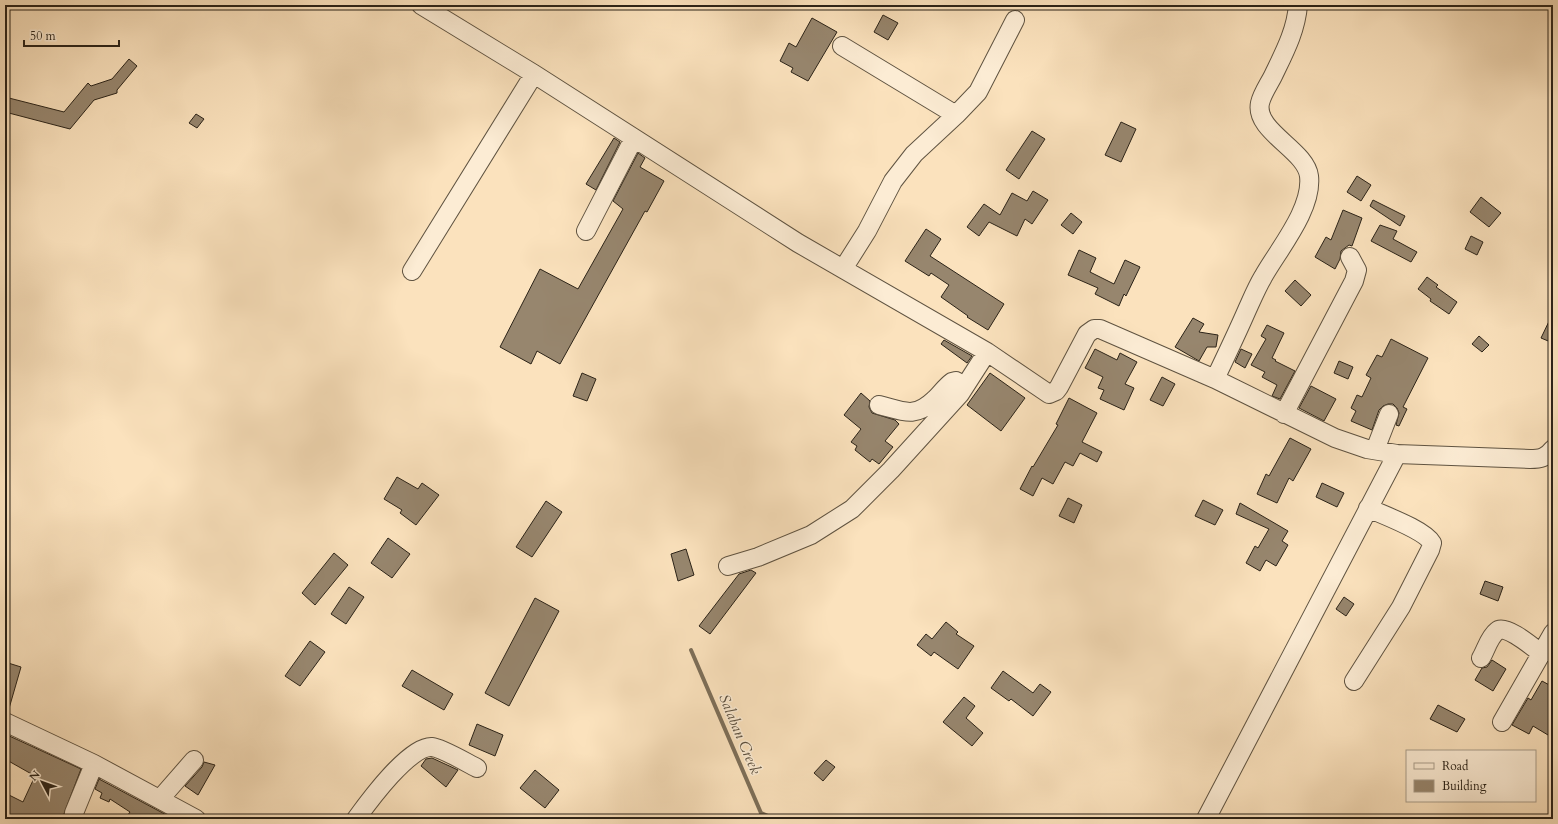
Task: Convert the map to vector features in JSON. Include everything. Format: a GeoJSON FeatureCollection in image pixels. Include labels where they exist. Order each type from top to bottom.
{"type":"FeatureCollection","features":[{"type":"Feature","properties":{"kind":"street"},"geometry":{"type":"LineString","coordinates":[[421,5],[534,74],[791,238],[987,352],[1045,393],[1051,394],[1060,387],[1087,334],[1094,329],[1100,329],[1215,379],[1335,438],[1374,450],[1397,454],[1542,459],[1549,455],[1553,449]]}},
{"type":"Feature","properties":{"kind":"street"},"geometry":{"type":"LineString","coordinates":[[1215,379],[1263,277],[1296,224],[1306,199],[1309,175],[1304,162],[1270,129],[1260,115],[1259,104],[1283,56],[1295,27],[1298,5]]}},
{"type":"Feature","properties":{"kind":"street"},"geometry":{"type":"LineString","coordinates":[[844,269],[867,231],[893,181],[914,154],[956,115],[978,92],[1015,20]]}},
{"type":"Feature","properties":{"kind":"street"},"geometry":{"type":"LineString","coordinates":[[842,46],[956,115]]}},
{"type":"Feature","properties":{"kind":"street"},"geometry":{"type":"LineString","coordinates":[[412,271],[534,74]]}},
{"type":"Feature","properties":{"kind":"street"},"geometry":{"type":"LineString","coordinates":[[586,231],[634,138]]}},
{"type":"Feature","properties":{"kind":"street"},"geometry":{"type":"LineString","coordinates":[[1284,414],[1354,281],[1357,270],[1350,257]]}},
{"type":"Feature","properties":{"kind":"street"},"geometry":{"type":"LineString","coordinates":[[728,566],[758,557],[811,535],[852,509],[891,470],[960,394],[987,352]]}},
{"type":"Feature","properties":{"kind":"street"},"geometry":{"type":"LineString","coordinates":[[879,405],[908,412],[921,411],[934,401],[952,382],[956,381],[965,386]]}},
{"type":"Feature","properties":{"kind":"street"},"geometry":{"type":"LineString","coordinates":[[1374,450],[1389,414]]}},
{"type":"Feature","properties":{"kind":"street"},"geometry":{"type":"LineString","coordinates":[[1206,819],[1397,454]]}},
{"type":"Feature","properties":{"kind":"street"},"geometry":{"type":"LineString","coordinates":[[1354,681],[1401,607],[1430,550],[1432,543],[1429,538],[1413,528],[1368,508]]}},
{"type":"Feature","properties":{"kind":"street"},"geometry":{"type":"LineString","coordinates":[[1481,658],[1497,630],[1508,631],[1542,654]]}},
{"type":"Feature","properties":{"kind":"street"},"geometry":{"type":"LineString","coordinates":[[1502,722],[1553,633]]}},
{"type":"Feature","properties":{"kind":"street"},"geometry":{"type":"LineString","coordinates":[[5,722],[94,764],[160,799],[190,818]]}},
{"type":"Feature","properties":{"kind":"street"},"geometry":{"type":"LineString","coordinates":[[356,819],[384,783],[404,762],[425,747],[435,747],[477,768]]}},
{"type":"Feature","properties":{"kind":"street"},"geometry":{"type":"LineString","coordinates":[[160,799],[194,760]]}},
{"type":"Feature","properties":{"kind":"street"},"geometry":{"type":"LineString","coordinates":[[75,818],[74,813],[94,764]]}},
{"type":"Feature","properties":{"kind":"building"},"geometry":{"type":"Polygon","coordinates":[[[883,15],[898,23],[888,40],[874,32],[883,15]]]}},
{"type":"Feature","properties":{"kind":"building"},"geometry":{"type":"Polygon","coordinates":[[[812,18],[837,32],[808,81],[791,72],[793,68],[780,61],[789,43],[796,47],[812,18]]]}},
{"type":"Feature","properties":{"kind":"building"},"geometry":{"type":"Polygon","coordinates":[[[129,59],[137,66],[117,90],[117,93],[94,100],[70,129],[5,112],[5,97],[64,112],[88,83],[91,86],[112,79],[129,59]]]}},
{"type":"Feature","properties":{"kind":"building"},"geometry":{"type":"Polygon","coordinates":[[[196,114],[204,119],[197,128],[189,123],[196,114]]]}},
{"type":"Feature","properties":{"kind":"building"},"geometry":{"type":"Polygon","coordinates":[[[1121,122],[1136,129],[1121,162],[1105,155],[1121,122]]]}},
{"type":"Feature","properties":{"kind":"building"},"geometry":{"type":"Polygon","coordinates":[[[1032,131],[1045,139],[1019,179],[1006,170],[1032,131]]]}},
{"type":"Feature","properties":{"kind":"building"},"geometry":{"type":"Polygon","coordinates":[[[614,138],[620,142],[596,190],[586,184],[614,138]]]}},
{"type":"Feature","properties":{"kind":"building"},"geometry":{"type":"Polygon","coordinates":[[[638,153],[645,158],[640,167],[664,181],[647,212],[645,211],[560,364],[537,351],[531,364],[500,347],[540,269],[578,289],[623,209],[613,201],[638,153]]]}},
{"type":"Feature","properties":{"kind":"building"},"geometry":{"type":"Polygon","coordinates":[[[1357,176],[1371,185],[1361,201],[1347,192],[1357,176]]]}},
{"type":"Feature","properties":{"kind":"building"},"geometry":{"type":"Polygon","coordinates":[[[1033,191],[1048,200],[1032,224],[1025,219],[1017,236],[989,222],[979,236],[967,227],[984,204],[1000,215],[1012,193],[1027,201],[1033,191]]]}},
{"type":"Feature","properties":{"kind":"building"},"geometry":{"type":"Polygon","coordinates":[[[1481,197],[1501,213],[1489,227],[1470,212],[1481,197]]]}},
{"type":"Feature","properties":{"kind":"building"},"geometry":{"type":"Polygon","coordinates":[[[1373,200],[1405,216],[1400,226],[1370,206],[1373,200]]]}},
{"type":"Feature","properties":{"kind":"building"},"geometry":{"type":"Polygon","coordinates":[[[1343,210],[1362,218],[1352,246],[1349,245],[1341,251],[1340,259],[1335,269],[1315,257],[1326,237],[1331,240],[1343,210]]]}},
{"type":"Feature","properties":{"kind":"building"},"geometry":{"type":"Polygon","coordinates":[[[1071,213],[1082,222],[1073,234],[1061,225],[1071,213]]]}},
{"type":"Feature","properties":{"kind":"building"},"geometry":{"type":"Polygon","coordinates":[[[1380,225],[1397,231],[1393,239],[1417,252],[1411,262],[1371,241],[1380,225]]]}},
{"type":"Feature","properties":{"kind":"building"},"geometry":{"type":"Polygon","coordinates":[[[926,229],[941,239],[930,256],[1004,304],[988,330],[967,317],[968,316],[941,297],[949,285],[931,273],[929,276],[905,261],[926,229]]]}},
{"type":"Feature","properties":{"kind":"building"},"geometry":{"type":"Polygon","coordinates":[[[1471,236],[1483,242],[1477,255],[1465,249],[1471,236]]]}},
{"type":"Feature","properties":{"kind":"building"},"geometry":{"type":"Polygon","coordinates":[[[1079,250],[1096,258],[1090,272],[1114,284],[1125,260],[1140,267],[1126,296],[1124,294],[1119,306],[1095,294],[1098,288],[1068,275],[1079,250]]]}},
{"type":"Feature","properties":{"kind":"building"},"geometry":{"type":"Polygon","coordinates":[[[1427,277],[1438,285],[1436,287],[1457,302],[1449,314],[1430,301],[1431,299],[1418,289],[1427,277]]]}},
{"type":"Feature","properties":{"kind":"building"},"geometry":{"type":"Polygon","coordinates":[[[1295,280],[1311,295],[1301,306],[1285,291],[1295,280]]]}},
{"type":"Feature","properties":{"kind":"building"},"geometry":{"type":"Polygon","coordinates":[[[1553,313],[1553,343],[1541,338],[1553,313]]]}},
{"type":"Feature","properties":{"kind":"building"},"geometry":{"type":"Polygon","coordinates":[[[1193,318],[1204,324],[1199,332],[1218,335],[1216,347],[1207,347],[1199,361],[1175,347],[1193,318]]]}},
{"type":"Feature","properties":{"kind":"building"},"geometry":{"type":"Polygon","coordinates":[[[1267,325],[1284,333],[1272,358],[1295,371],[1280,399],[1272,396],[1277,385],[1262,377],[1265,372],[1251,365],[1266,339],[1261,336],[1267,325]]]}},
{"type":"Feature","properties":{"kind":"building"},"geometry":{"type":"Polygon","coordinates":[[[1479,336],[1489,345],[1482,352],[1472,344],[1479,336]]]}},
{"type":"Feature","properties":{"kind":"building"},"geometry":{"type":"Polygon","coordinates":[[[1391,339],[1428,358],[1403,407],[1407,409],[1399,426],[1396,425],[1399,413],[1397,408],[1393,404],[1388,404],[1379,410],[1372,430],[1351,421],[1356,411],[1351,408],[1357,395],[1362,397],[1371,378],[1366,375],[1377,355],[1382,357],[1391,339]]]}},
{"type":"Feature","properties":{"kind":"building"},"geometry":{"type":"Polygon","coordinates":[[[944,340],[972,356],[967,363],[941,344],[944,340]]]}},
{"type":"Feature","properties":{"kind":"building"},"geometry":{"type":"Polygon","coordinates":[[[1095,349],[1117,360],[1120,353],[1137,362],[1125,384],[1134,388],[1124,410],[1100,399],[1104,390],[1098,388],[1103,377],[1085,368],[1095,349]]]}},
{"type":"Feature","properties":{"kind":"building"},"geometry":{"type":"Polygon","coordinates":[[[1241,349],[1252,354],[1245,368],[1235,362],[1241,349]]]}},
{"type":"Feature","properties":{"kind":"building"},"geometry":{"type":"Polygon","coordinates":[[[1339,361],[1353,367],[1348,379],[1334,373],[1339,361]]]}},
{"type":"Feature","properties":{"kind":"building"},"geometry":{"type":"Polygon","coordinates":[[[582,373],[596,379],[587,401],[573,396],[582,373]]]}},
{"type":"Feature","properties":{"kind":"building"},"geometry":{"type":"Polygon","coordinates":[[[990,373],[1025,398],[1001,431],[967,405],[990,373]]]}},
{"type":"Feature","properties":{"kind":"building"},"geometry":{"type":"Polygon","coordinates":[[[1162,377],[1175,384],[1163,406],[1150,400],[1162,377]]]}},
{"type":"Feature","properties":{"kind":"building"},"geometry":{"type":"Polygon","coordinates":[[[1311,386],[1336,399],[1324,421],[1299,408],[1311,386]]]}},
{"type":"Feature","properties":{"kind":"building"},"geometry":{"type":"Polygon","coordinates":[[[861,393],[870,401],[869,407],[872,413],[895,420],[899,424],[885,441],[893,447],[879,464],[872,459],[870,462],[855,450],[857,446],[851,442],[861,429],[844,415],[861,393]]]}},
{"type":"Feature","properties":{"kind":"building"},"geometry":{"type":"Polygon","coordinates":[[[1069,398],[1097,413],[1082,442],[1102,452],[1097,462],[1080,453],[1073,466],[1065,462],[1053,484],[1042,478],[1033,496],[1020,489],[1032,466],[1033,467],[1058,425],[1056,424],[1069,398]]]}},
{"type":"Feature","properties":{"kind":"building"},"geometry":{"type":"Polygon","coordinates":[[[1290,438],[1311,449],[1293,481],[1289,478],[1277,503],[1257,494],[1266,474],[1269,476],[1290,438]]]}},
{"type":"Feature","properties":{"kind":"building"},"geometry":{"type":"Polygon","coordinates":[[[397,477],[418,489],[422,483],[439,495],[416,525],[400,513],[402,510],[384,499],[397,477]]]}},
{"type":"Feature","properties":{"kind":"building"},"geometry":{"type":"Polygon","coordinates":[[[1322,483],[1344,493],[1337,507],[1316,497],[1322,483]]]}},
{"type":"Feature","properties":{"kind":"building"},"geometry":{"type":"Polygon","coordinates":[[[1068,498],[1082,505],[1074,523],[1059,516],[1068,498]]]}},
{"type":"Feature","properties":{"kind":"building"},"geometry":{"type":"Polygon","coordinates":[[[1203,500],[1223,510],[1215,525],[1195,516],[1203,500]]]}},
{"type":"Feature","properties":{"kind":"building"},"geometry":{"type":"Polygon","coordinates":[[[546,501],[562,512],[532,557],[516,547],[546,501]]]}},
{"type":"Feature","properties":{"kind":"building"},"geometry":{"type":"Polygon","coordinates":[[[1240,503],[1288,531],[1282,541],[1288,545],[1276,566],[1266,560],[1260,571],[1246,563],[1255,546],[1258,548],[1269,529],[1236,514],[1240,503]]]}},
{"type":"Feature","properties":{"kind":"building"},"geometry":{"type":"Polygon","coordinates":[[[388,538],[410,554],[392,578],[371,563],[388,538]]]}},
{"type":"Feature","properties":{"kind":"building"},"geometry":{"type":"Polygon","coordinates":[[[686,549],[694,575],[678,581],[671,554],[686,549]]]}},
{"type":"Feature","properties":{"kind":"building"},"geometry":{"type":"Polygon","coordinates":[[[334,553],[348,565],[315,605],[302,593],[334,553]]]}},
{"type":"Feature","properties":{"kind":"building"},"geometry":{"type":"Polygon","coordinates":[[[751,570],[756,573],[710,634],[699,626],[739,574],[751,570]]]}},
{"type":"Feature","properties":{"kind":"building"},"geometry":{"type":"Polygon","coordinates":[[[1485,581],[1503,587],[1498,601],[1480,594],[1485,581]]]}},
{"type":"Feature","properties":{"kind":"building"},"geometry":{"type":"Polygon","coordinates":[[[349,587],[364,597],[346,624],[331,614],[349,587]]]}},
{"type":"Feature","properties":{"kind":"building"},"geometry":{"type":"Polygon","coordinates":[[[1344,597],[1354,604],[1346,616],[1336,609],[1344,597]]]}},
{"type":"Feature","properties":{"kind":"building"},"geometry":{"type":"Polygon","coordinates":[[[535,598],[559,611],[509,706],[485,693],[535,598]]]}},
{"type":"Feature","properties":{"kind":"building"},"geometry":{"type":"Polygon","coordinates":[[[946,622],[958,632],[956,634],[974,646],[958,669],[934,652],[931,656],[917,645],[926,634],[932,639],[946,622]]]}},
{"type":"Feature","properties":{"kind":"building"},"geometry":{"type":"Polygon","coordinates":[[[310,641],[325,652],[300,686],[285,676],[310,641]]]}},
{"type":"Feature","properties":{"kind":"building"},"geometry":{"type":"Polygon","coordinates":[[[1492,660],[1506,669],[1493,691],[1475,680],[1482,668],[1487,667],[1492,660]]]}},
{"type":"Feature","properties":{"kind":"building"},"geometry":{"type":"Polygon","coordinates":[[[5,662],[21,667],[8,712],[5,712],[5,662]]]}},
{"type":"Feature","properties":{"kind":"building"},"geometry":{"type":"Polygon","coordinates":[[[412,670],[453,694],[444,710],[402,686],[412,670]]]}},
{"type":"Feature","properties":{"kind":"building"},"geometry":{"type":"Polygon","coordinates":[[[1003,671],[1033,693],[1040,684],[1051,692],[1033,716],[1011,699],[1009,701],[991,688],[1003,671]]]}},
{"type":"Feature","properties":{"kind":"building"},"geometry":{"type":"Polygon","coordinates":[[[1542,681],[1553,687],[1553,738],[1533,726],[1529,734],[1512,725],[1528,698],[1531,700],[1542,681]]]}},
{"type":"Feature","properties":{"kind":"building"},"geometry":{"type":"Polygon","coordinates":[[[964,697],[975,706],[966,718],[983,733],[972,746],[943,722],[964,697]]]}},
{"type":"Feature","properties":{"kind":"building"},"geometry":{"type":"Polygon","coordinates":[[[1438,705],[1465,719],[1457,732],[1430,719],[1438,705]]]}},
{"type":"Feature","properties":{"kind":"building"},"geometry":{"type":"Polygon","coordinates":[[[477,724],[503,735],[495,756],[469,745],[477,724]]]}},
{"type":"Feature","properties":{"kind":"building"},"geometry":{"type":"Polygon","coordinates":[[[5,734],[81,769],[62,819],[5,819],[5,793],[23,802],[35,776],[5,759],[5,734]]]}},
{"type":"Feature","properties":{"kind":"building"},"geometry":{"type":"Polygon","coordinates":[[[432,758],[458,770],[446,787],[421,766],[426,759],[432,758]]]}},
{"type":"Feature","properties":{"kind":"building"},"geometry":{"type":"Polygon","coordinates":[[[826,760],[835,767],[823,781],[814,773],[826,760]]]}},
{"type":"Feature","properties":{"kind":"building"},"geometry":{"type":"Polygon","coordinates":[[[204,762],[215,765],[198,795],[185,786],[202,767],[204,762]]]}},
{"type":"Feature","properties":{"kind":"building"},"geometry":{"type":"Polygon","coordinates":[[[535,770],[559,790],[545,808],[520,788],[535,770]]]}},
{"type":"Feature","properties":{"kind":"building"},"geometry":{"type":"Polygon","coordinates":[[[99,779],[174,819],[125,819],[130,812],[110,799],[109,802],[100,798],[102,793],[95,789],[99,779]]]}},
{"type":"Feature","properties":{"kind":"waterway","name":"Salaban Creek"},"geometry":{"type":"LineString","coordinates":[[691,650],[761,813],[775,819]]}}]}
